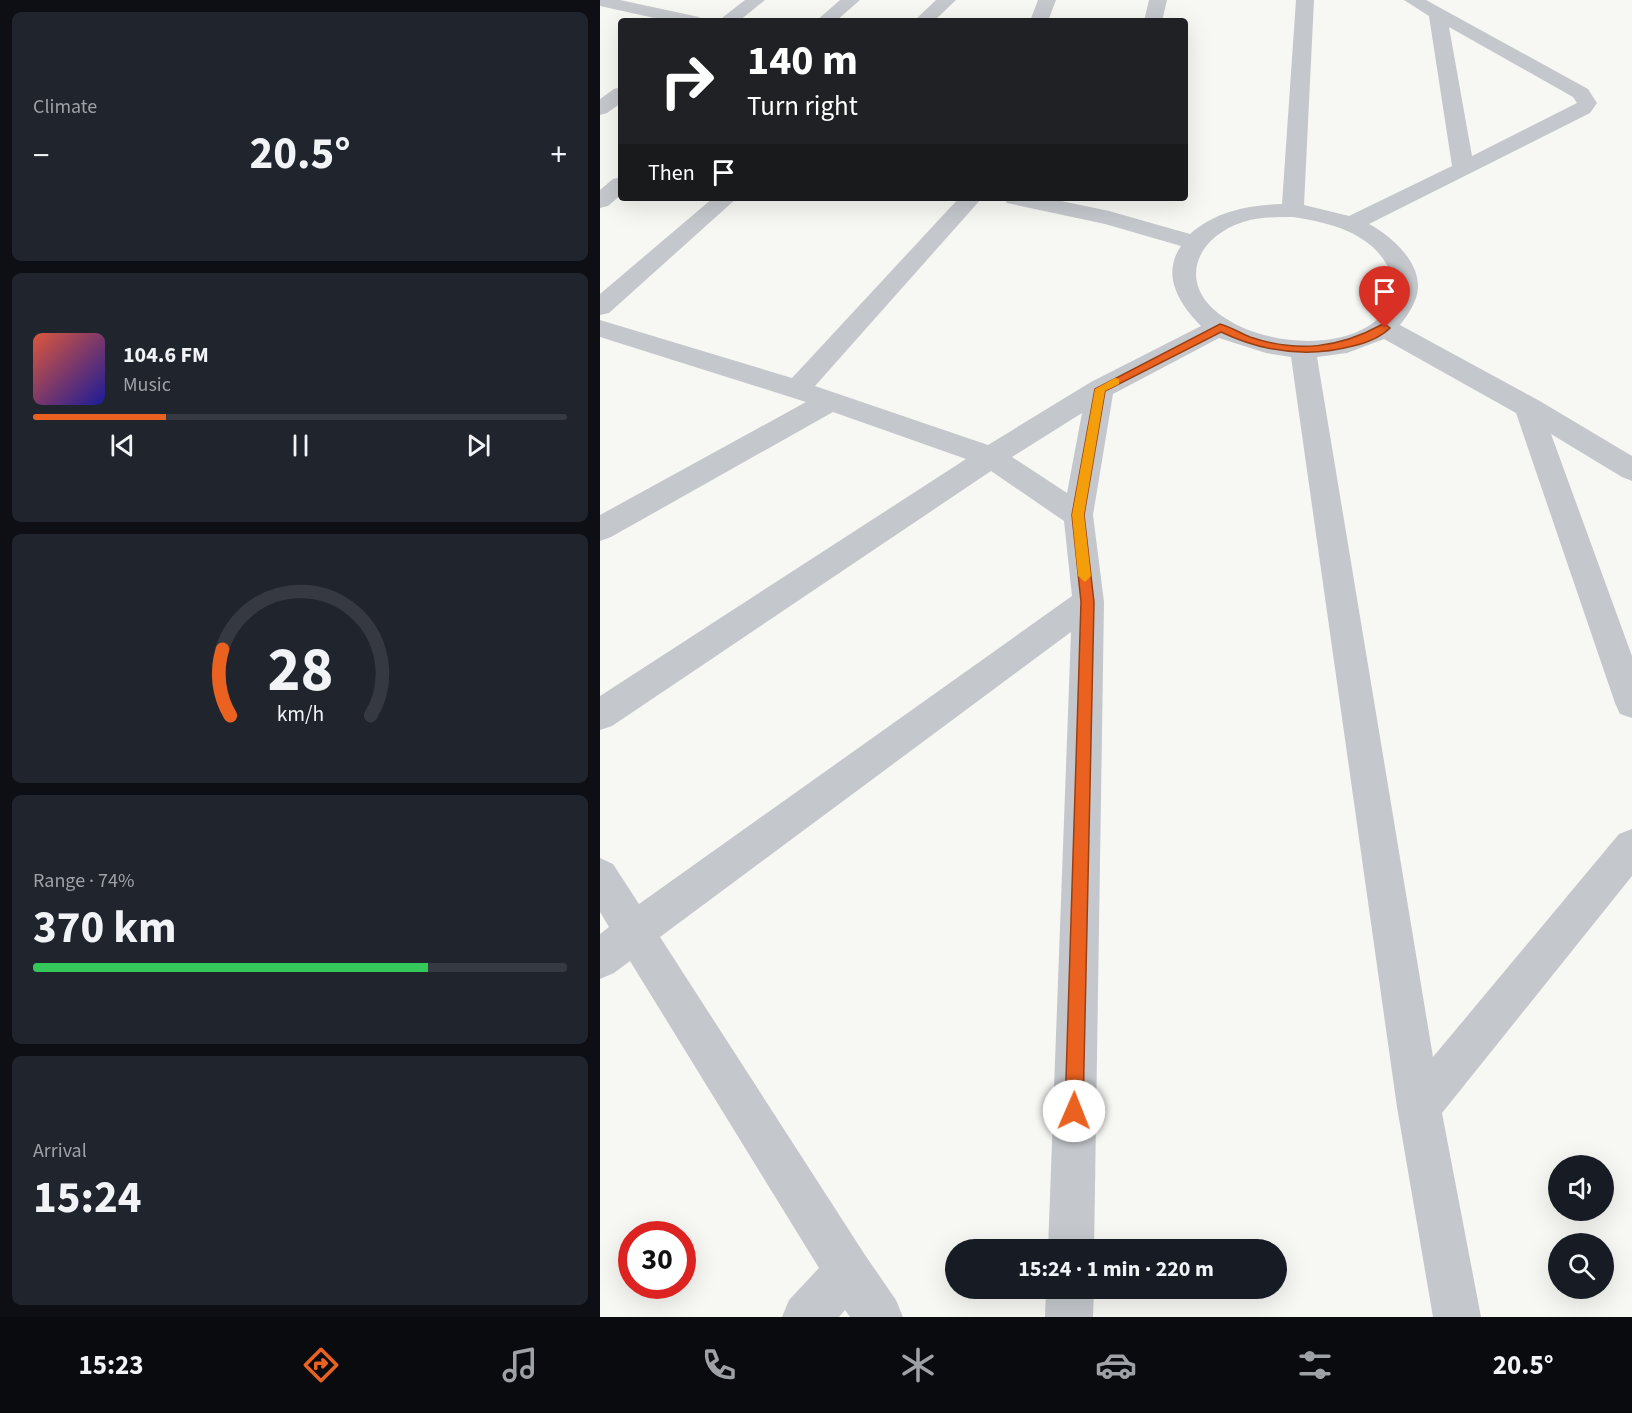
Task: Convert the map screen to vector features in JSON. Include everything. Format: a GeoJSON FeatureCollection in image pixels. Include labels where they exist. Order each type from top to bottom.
{"type":"FeatureCollection","features":[{"type":"Feature","properties":{"kind":"street"},"geometry":{"type":"LineString","coordinates":[[646,10],[663,0]]}},
{"type":"Feature","properties":{"kind":"street"},"geometry":{"type":"LineString","coordinates":[[731,18],[756,0]]}},
{"type":"Feature","properties":{"kind":"street"},"geometry":{"type":"LineString","coordinates":[[829,18],[851,0]]}},
{"type":"Feature","properties":{"kind":"street"},"geometry":{"type":"LineString","coordinates":[[926,18],[947,0]]}},
{"type":"Feature","properties":{"kind":"street"},"geometry":{"type":"LineString","coordinates":[[1154,18],[1158,0]]}},
{"type":"Feature","properties":{"kind":"street"},"geometry":{"type":"LineString","coordinates":[[1293,210],[1305,0]]}},
{"type":"Feature","properties":{"kind":"street"},"geometry":{"type":"LineString","coordinates":[[1352,224],[1583,109],[1587,103],[1581,93],[1413,0]]}},
{"type":"Feature","properties":{"kind":"street"},"geometry":{"type":"LineString","coordinates":[[600,1],[680,18]]}},
{"type":"Feature","properties":{"kind":"street"},"geometry":{"type":"LineString","coordinates":[[1039,18],[1042,1]]}},
{"type":"Feature","properties":{"kind":"street"},"geometry":{"type":"LineString","coordinates":[[1438,15],[1463,168]]}},
{"type":"Feature","properties":{"kind":"street"},"geometry":{"type":"LineString","coordinates":[[600,109],[615,95]]}},
{"type":"Feature","properties":{"kind":"street"},"geometry":{"type":"LineString","coordinates":[[600,201],[618,186]]}},
{"type":"Feature","properties":{"kind":"street"},"geometry":{"type":"LineString","coordinates":[[600,307],[723,201]]}},
{"type":"Feature","properties":{"kind":"street"},"geometry":{"type":"LineString","coordinates":[[796,388],[968,201]]}},
{"type":"Feature","properties":{"kind":"street"},"geometry":{"type":"LineString","coordinates":[[1044,201],[1112,208],[1194,242]]}},
{"type":"Feature","properties":{"kind":"street"},"geometry":{"type":"LineString","coordinates":[[1293,210],[1323,215],[1352,224],[1379,240],[1399,261],[1407,285],[1401,308],[1385,328],[1361,341],[1333,348],[1303,350],[1273,347],[1245,339],[1220,327],[1197,307],[1184,285],[1183,262],[1194,242],[1212,227],[1235,217],[1263,211],[1293,210]]}},
{"type":"Feature","properties":{"kind":"street"},"geometry":{"type":"LineString","coordinates":[[600,715],[991,457],[1100,389],[1220,327]]}},
{"type":"Feature","properties":{"kind":"street"},"geometry":{"type":"LineString","coordinates":[[600,328],[796,388],[991,457],[1078,515]]}},
{"type":"Feature","properties":{"kind":"street"},"geometry":{"type":"LineString","coordinates":[[1385,328],[1528,407],[1632,470]]}},
{"type":"Feature","properties":{"kind":"street"},"geometry":{"type":"LineString","coordinates":[[1303,350],[1419,1107],[1457,1317]]}},
{"type":"Feature","properties":{"kind":"street"},"geometry":{"type":"LineString","coordinates":[[1071,1239],[1088,602],[1078,515],[1100,389]]}},
{"type":"Feature","properties":{"kind":"street"},"geometry":{"type":"LineString","coordinates":[[600,529],[832,400]]}},
{"type":"Feature","properties":{"kind":"street"},"geometry":{"type":"LineString","coordinates":[[1528,407],[1632,703]]}},
{"type":"Feature","properties":{"kind":"street"},"geometry":{"type":"LineString","coordinates":[[600,959],[635,931],[1088,602]]}},
{"type":"Feature","properties":{"kind":"street"},"geometry":{"type":"LineString","coordinates":[[1419,1107],[1632,847]]}},
{"type":"Feature","properties":{"kind":"street"},"geometry":{"type":"LineString","coordinates":[[600,877],[848,1272],[879,1317]]}},
{"type":"Feature","properties":{"kind":"street"},"geometry":{"type":"LineString","coordinates":[[806,1317],[848,1272]]}},
{"type":"Feature","properties":{"kind":"street"},"geometry":{"type":"LineString","coordinates":[[1069,1317],[1070,1299]]}},
{"type":"Feature","properties":{"kind":"slow traffic"},"geometry":{"type":"LineString","coordinates":[[1085,576],[1078,515],[1100,389],[1115,381]]}},
{"type":"Feature","properties":{"kind":"route"},"geometry":{"type":"LineString","coordinates":[[1074,1111],[1088,602],[1078,515],[1100,389],[1220,327],[1245,339],[1273,347],[1303,350],[1333,348],[1361,341],[1385,328]]}}]}
